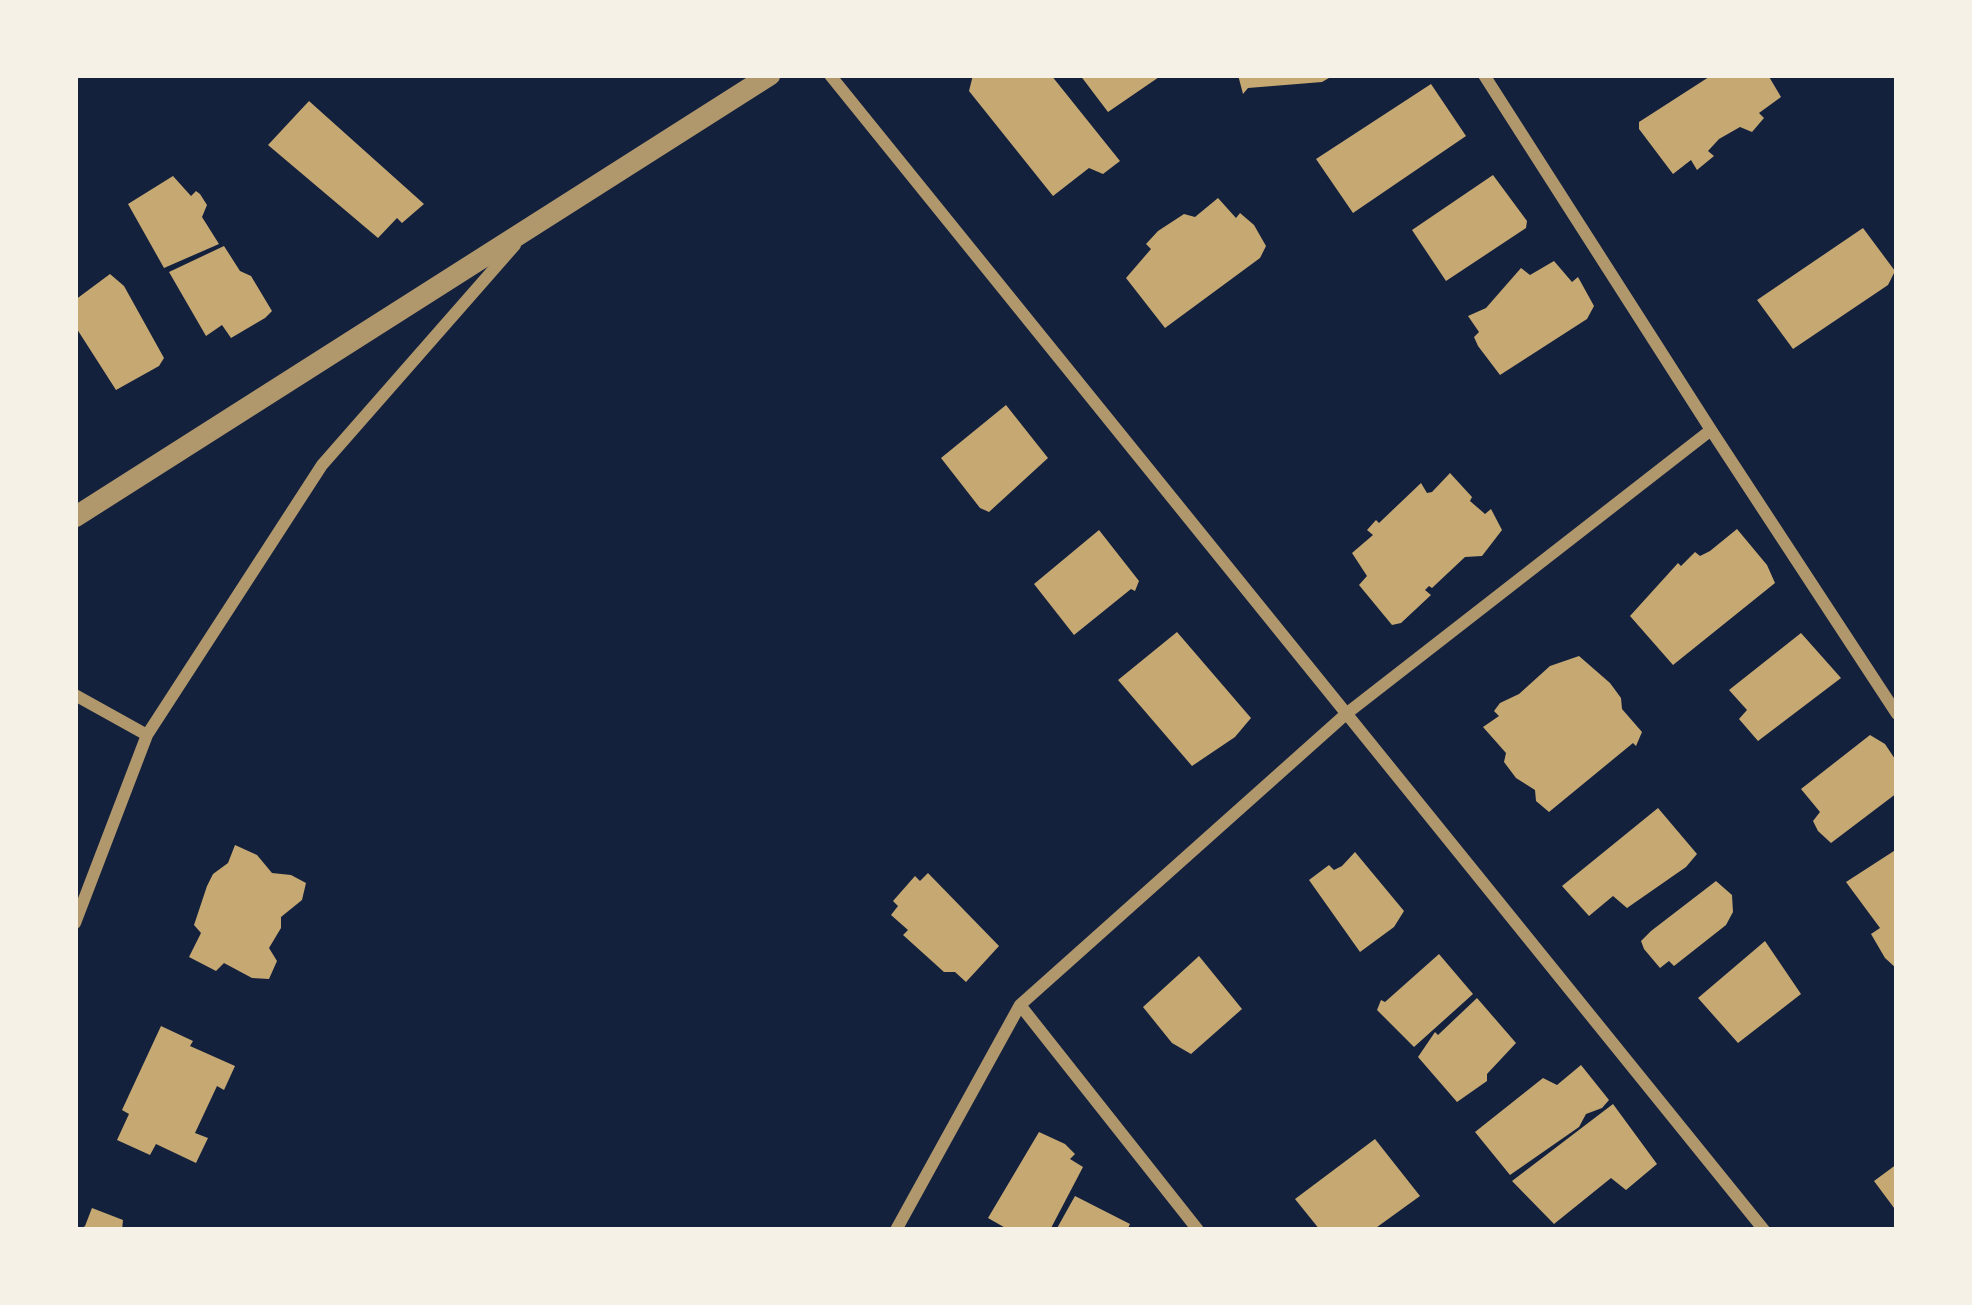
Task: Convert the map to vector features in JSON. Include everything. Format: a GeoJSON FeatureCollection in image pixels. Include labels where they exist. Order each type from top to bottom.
{"type":"FeatureCollection","features":[{"type":"Feature","properties":{"kind":"street"},"geometry":{"type":"LineString","coordinates":[[75,517],[770,75]]}},
{"type":"Feature","properties":{"kind":"street"},"geometry":{"type":"LineString","coordinates":[[830,75],[1764,1230]]}},
{"type":"Feature","properties":{"kind":"street"},"geometry":{"type":"LineString","coordinates":[[1484,75],[1897,714]]}},
{"type":"Feature","properties":{"kind":"street"},"geometry":{"type":"LineString","coordinates":[[75,922],[147,735],[322,465],[530,228]]}},
{"type":"Feature","properties":{"kind":"street"},"geometry":{"type":"LineString","coordinates":[[896,1230],[1020,1005],[1346,714],[1711,430]]}},
{"type":"Feature","properties":{"kind":"street"},"geometry":{"type":"LineString","coordinates":[[75,695],[147,735]]}},
{"type":"Feature","properties":{"kind":"street"},"geometry":{"type":"LineString","coordinates":[[1020,1005],[1198,1230]]}},
{"type":"Feature","properties":{"kind":"building"},"geometry":{"type":"Polygon","coordinates":[[[973,75],[1051,75],[1120,161],[1103,174],[1089,168],[1053,196],[969,91],[973,75]]]}},
{"type":"Feature","properties":{"kind":"building"},"geometry":{"type":"Polygon","coordinates":[[[1080,75],[1162,75],[1108,112],[1080,75]]]}},
{"type":"Feature","properties":{"kind":"building"},"geometry":{"type":"Polygon","coordinates":[[[1238,75],[1334,75],[1322,82],[1248,88],[1243,94],[1238,75]]]}},
{"type":"Feature","properties":{"kind":"building"},"geometry":{"type":"Polygon","coordinates":[[[1712,75],[1768,75],[1781,97],[1759,113],[1764,118],[1752,132],[1740,127],[1719,139],[1708,151],[1714,156],[1697,170],[1691,160],[1673,174],[1639,129],[1639,122],[1712,75]]]}},
{"type":"Feature","properties":{"kind":"building"},"geometry":{"type":"Polygon","coordinates":[[[1431,84],[1466,136],[1353,213],[1316,159],[1431,84]]]}},
{"type":"Feature","properties":{"kind":"building"},"geometry":{"type":"Polygon","coordinates":[[[309,101],[424,204],[402,223],[397,218],[378,238],[268,145],[309,101]]]}},
{"type":"Feature","properties":{"kind":"building"},"geometry":{"type":"Polygon","coordinates":[[[1493,175],[1527,221],[1526,228],[1446,281],[1412,230],[1493,175]]]}},
{"type":"Feature","properties":{"kind":"building"},"geometry":{"type":"Polygon","coordinates":[[[173,176],[191,196],[196,191],[200,194],[207,205],[202,217],[219,244],[164,268],[128,204],[173,176]]]}},
{"type":"Feature","properties":{"kind":"building"},"geometry":{"type":"Polygon","coordinates":[[[1218,198],[1236,218],[1240,213],[1254,225],[1266,246],[1260,258],[1165,328],[1126,278],[1151,249],[1146,244],[1158,231],[1184,214],[1195,217],[1218,198]]]}},
{"type":"Feature","properties":{"kind":"building"},"geometry":{"type":"Polygon","coordinates":[[[1863,228],[1895,271],[1888,285],[1793,349],[1757,300],[1863,228]]]}},
{"type":"Feature","properties":{"kind":"building"},"geometry":{"type":"Polygon","coordinates":[[[224,246],[240,271],[251,276],[272,311],[231,338],[222,325],[206,336],[169,272],[224,246]]]}},
{"type":"Feature","properties":{"kind":"building"},"geometry":{"type":"Polygon","coordinates":[[[1554,261],[1572,282],[1578,277],[1594,306],[1587,319],[1500,375],[1478,346],[1474,337],[1479,332],[1468,316],[1486,308],[1521,268],[1530,275],[1554,261]]]}},
{"type":"Feature","properties":{"kind":"building"},"geometry":{"type":"Polygon","coordinates":[[[110,274],[124,286],[164,358],[159,366],[116,390],[75,326],[75,300],[110,274]]]}},
{"type":"Feature","properties":{"kind":"building"},"geometry":{"type":"Polygon","coordinates":[[[1006,405],[1048,458],[989,512],[980,508],[941,458],[1006,405]]]}},
{"type":"Feature","properties":{"kind":"building"},"geometry":{"type":"Polygon","coordinates":[[[1450,473],[1472,497],[1470,501],[1485,514],[1491,509],[1502,530],[1482,556],[1465,557],[1425,590],[1431,595],[1401,623],[1392,625],[1359,585],[1367,576],[1352,553],[1373,535],[1367,530],[1376,520],[1379,523],[1421,483],[1427,493],[1432,492],[1450,473]]]}},
{"type":"Feature","properties":{"kind":"building"},"geometry":{"type":"Polygon","coordinates":[[[1737,529],[1767,565],[1775,583],[1673,665],[1630,616],[1678,563],[1681,566],[1695,552],[1700,556],[1710,551],[1737,529]]]}},
{"type":"Feature","properties":{"kind":"building"},"geometry":{"type":"Polygon","coordinates":[[[1099,530],[1139,581],[1135,591],[1131,589],[1074,635],[1034,584],[1099,530]]]}},
{"type":"Feature","properties":{"kind":"building"},"geometry":{"type":"Polygon","coordinates":[[[1177,632],[1251,718],[1235,737],[1192,766],[1118,680],[1177,632]]]}},
{"type":"Feature","properties":{"kind":"building"},"geometry":{"type":"Polygon","coordinates":[[[1801,633],[1841,678],[1758,741],[1739,719],[1747,710],[1729,690],[1801,633]]]}},
{"type":"Feature","properties":{"kind":"building"},"geometry":{"type":"Polygon","coordinates":[[[1579,656],[1610,683],[1621,698],[1622,709],[1642,732],[1636,746],[1633,743],[1549,812],[1536,801],[1535,790],[1516,778],[1504,762],[1506,753],[1483,727],[1499,716],[1494,711],[1500,703],[1519,694],[1550,666],[1579,656]]]}},
{"type":"Feature","properties":{"kind":"building"},"geometry":{"type":"Polygon","coordinates":[[[1870,735],[1885,744],[1897,762],[1897,793],[1831,843],[1818,831],[1813,821],[1820,812],[1801,789],[1870,735]]]}},
{"type":"Feature","properties":{"kind":"building"},"geometry":{"type":"Polygon","coordinates":[[[1658,808],[1697,854],[1627,908],[1613,896],[1589,916],[1562,886],[1658,808]]]}},
{"type":"Feature","properties":{"kind":"building"},"geometry":{"type":"Polygon","coordinates":[[[235,845],[257,855],[272,873],[306,883],[302,900],[281,917],[281,928],[269,948],[277,961],[269,979],[252,978],[224,963],[216,971],[189,957],[201,933],[194,925],[207,886],[213,874],[228,863],[235,845]]]}},
{"type":"Feature","properties":{"kind":"building"},"geometry":{"type":"Polygon","coordinates":[[[1897,849],[1897,969],[1871,934],[1880,928],[1846,882],[1897,849]]]}},
{"type":"Feature","properties":{"kind":"building"},"geometry":{"type":"Polygon","coordinates":[[[1355,852],[1404,911],[1394,927],[1360,952],[1309,880],[1329,865],[1334,870],[1342,866],[1355,852]]]}},
{"type":"Feature","properties":{"kind":"building"},"geometry":{"type":"Polygon","coordinates":[[[928,873],[999,946],[966,982],[955,972],[944,972],[903,935],[908,930],[891,915],[898,906],[893,901],[915,876],[920,881],[928,873]]]}},
{"type":"Feature","properties":{"kind":"building"},"geometry":{"type":"Polygon","coordinates":[[[1716,881],[1732,895],[1733,912],[1726,925],[1674,966],[1669,961],[1660,968],[1641,941],[1716,881]]]}},
{"type":"Feature","properties":{"kind":"building"},"geometry":{"type":"Polygon","coordinates":[[[1765,941],[1801,994],[1738,1043],[1698,998],[1765,941]]]}},
{"type":"Feature","properties":{"kind":"building"},"geometry":{"type":"Polygon","coordinates":[[[1439,954],[1473,994],[1414,1047],[1377,1010],[1381,1000],[1385,1002],[1439,954]]]}},
{"type":"Feature","properties":{"kind":"building"},"geometry":{"type":"Polygon","coordinates":[[[1199,956],[1242,1009],[1191,1054],[1172,1043],[1143,1007],[1199,956]]]}},
{"type":"Feature","properties":{"kind":"building"},"geometry":{"type":"Polygon","coordinates":[[[1477,998],[1516,1043],[1487,1074],[1487,1081],[1457,1102],[1418,1057],[1435,1032],[1438,1035],[1477,998]]]}},
{"type":"Feature","properties":{"kind":"building"},"geometry":{"type":"Polygon","coordinates":[[[161,1026],[193,1041],[190,1046],[235,1066],[224,1090],[217,1086],[195,1133],[208,1138],[196,1163],[156,1144],[150,1155],[117,1140],[129,1114],[122,1110],[161,1026]]]}},
{"type":"Feature","properties":{"kind":"building"},"geometry":{"type":"Polygon","coordinates":[[[1581,1065],[1609,1100],[1510,1175],[1475,1132],[1543,1078],[1557,1085],[1581,1065]]]}},
{"type":"Feature","properties":{"kind":"building"},"geometry":{"type":"Polygon","coordinates":[[[1613,1104],[1657,1164],[1626,1190],[1611,1178],[1554,1224],[1512,1181],[1613,1104]]]}},
{"type":"Feature","properties":{"kind":"building"},"geometry":{"type":"Polygon","coordinates":[[[1039,1132],[1065,1144],[1075,1154],[1070,1159],[1083,1167],[1050,1230],[1009,1230],[988,1218],[1039,1132]]]}},
{"type":"Feature","properties":{"kind":"building"},"geometry":{"type":"Polygon","coordinates":[[[1375,1139],[1420,1196],[1373,1230],[1320,1230],[1295,1199],[1375,1139]]]}},
{"type":"Feature","properties":{"kind":"building"},"geometry":{"type":"Polygon","coordinates":[[[1897,1164],[1897,1212],[1874,1181],[1897,1164]]]}},
{"type":"Feature","properties":{"kind":"building"},"geometry":{"type":"Polygon","coordinates":[[[1075,1196],[1130,1224],[1127,1230],[1056,1230],[1075,1196]]]}},
{"type":"Feature","properties":{"kind":"building"},"geometry":{"type":"Polygon","coordinates":[[[92,1208],[123,1220],[122,1230],[80,1230],[92,1208]]]}}]}
